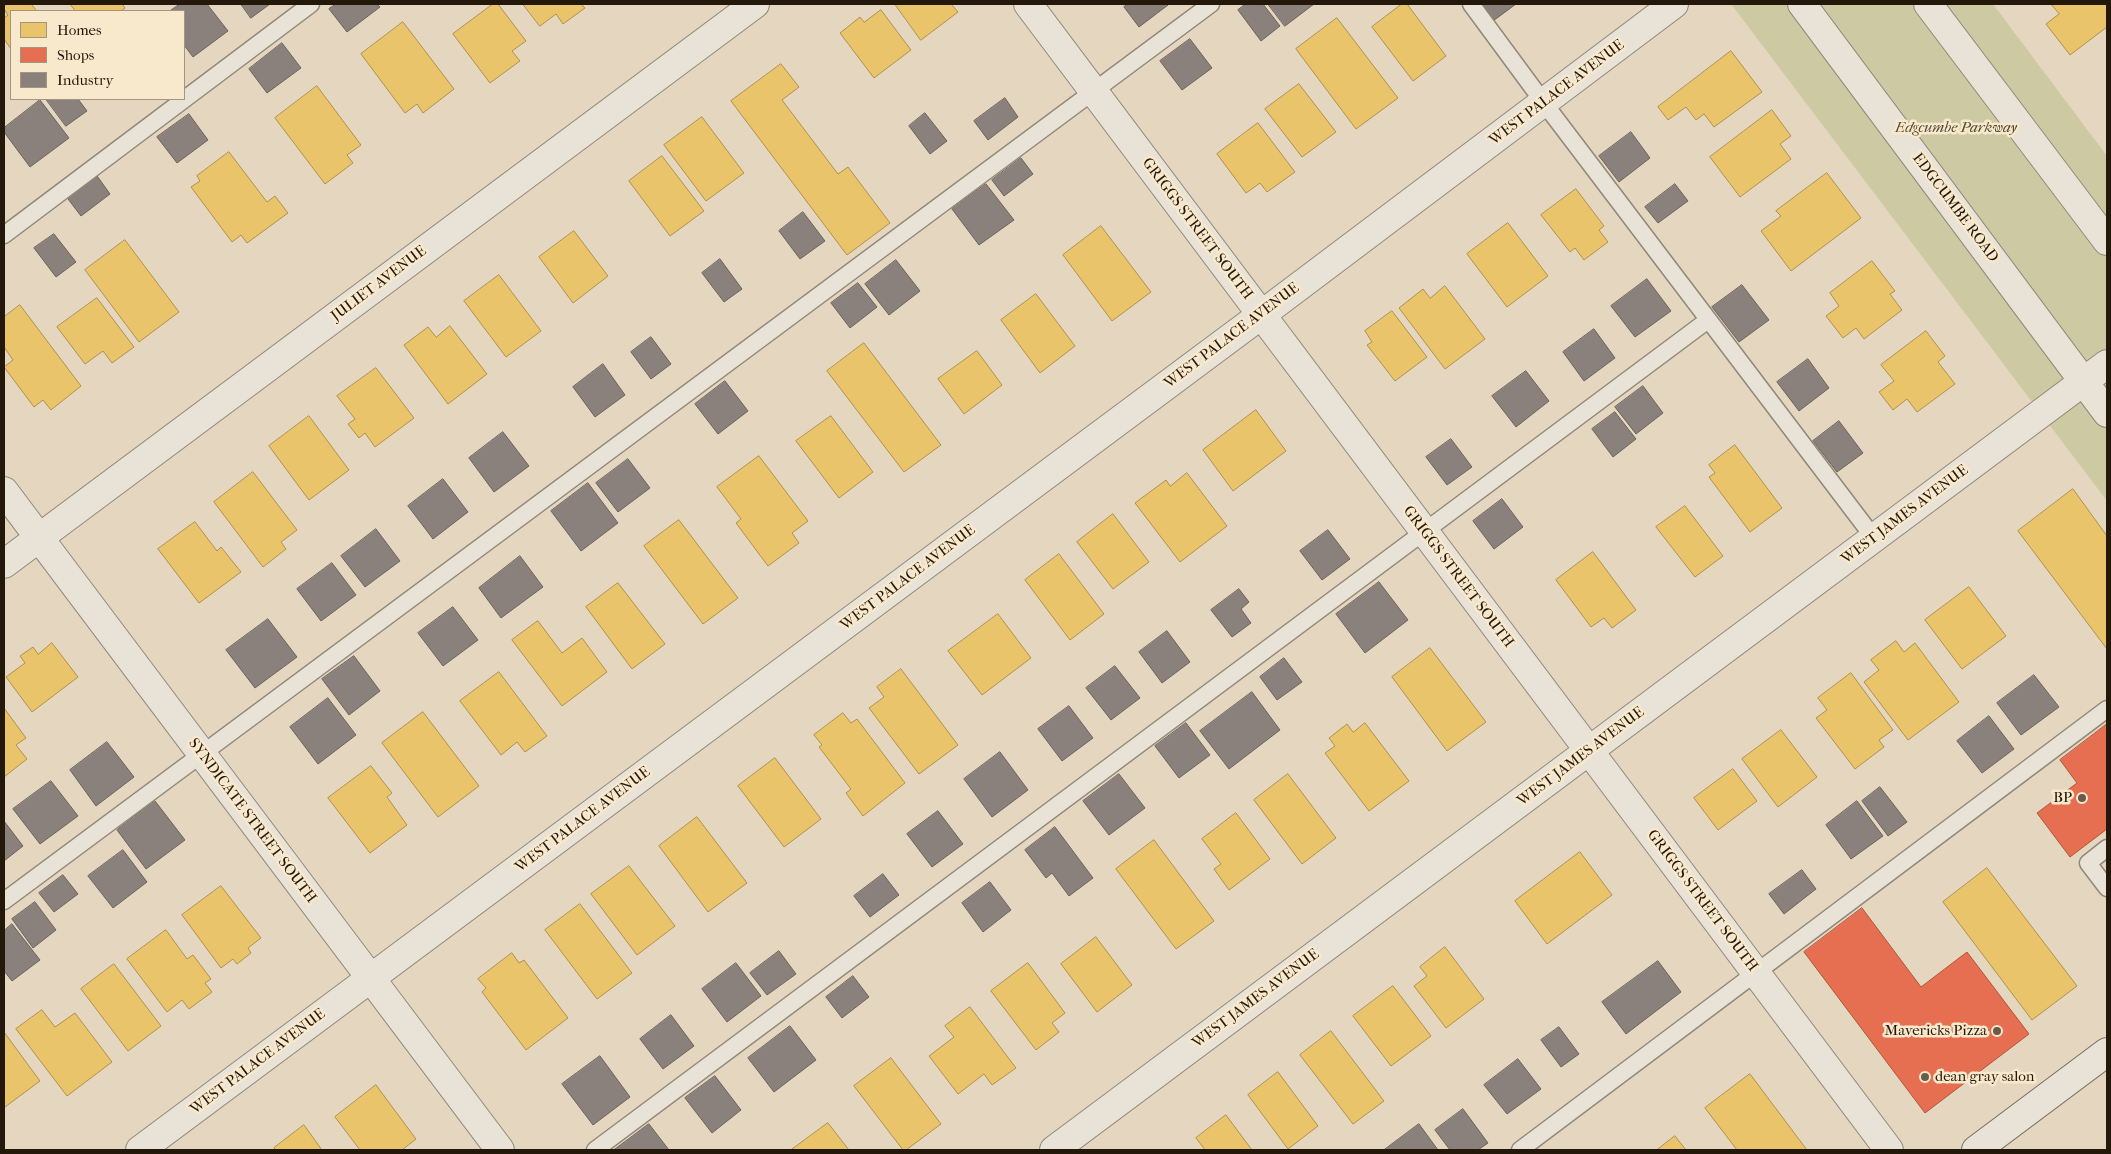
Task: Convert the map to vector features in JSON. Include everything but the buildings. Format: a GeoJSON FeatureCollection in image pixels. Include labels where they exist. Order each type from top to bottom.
{"type":"FeatureCollection","features":[{"type":"Feature","properties":{"kind":"street","name":"JULIET AVENUE"},"geometry":{"type":"LineString","coordinates":[[4,564],[756,4]]}},
{"type":"Feature","properties":{"kind":"street","name":"GRIGGS STREET SOUTH"},"geometry":{"type":"LineString","coordinates":[[1028,4],[1889,1150]]}},
{"type":"Feature","properties":{"kind":"street","name":"WEST PALACE AVENUE"},"geometry":{"type":"LineString","coordinates":[[140,1150],[1261,315],[1674,4]]}},
{"type":"Feature","properties":{"kind":"street","name":"EDGCUMBE ROAD"},"geometry":{"type":"LineString","coordinates":[[1802,4],[2107,412]]}},
{"type":"Feature","properties":{"kind":"street"},"geometry":{"type":"LineString","coordinates":[[1928,4],[2107,241]]}},
{"type":"Feature","properties":{"kind":"street","name":"WEST JAMES AVENUE"},"geometry":{"type":"LineString","coordinates":[[1054,1150],[2107,364]]}},
{"type":"Feature","properties":{"kind":"street","name":"SYNDICATE STREET SOUTH"},"geometry":{"type":"LineString","coordinates":[[4,491],[500,1150]]}},
{"type":"Feature","properties":{"kind":"street"},"geometry":{"type":"LineString","coordinates":[[1976,1150],[2107,1052]]}},
{"type":"Feature","properties":{"kind":"lane"},"geometry":{"type":"LineString","coordinates":[[185,99],[311,4]]}},
{"type":"Feature","properties":{"kind":"lane"},"geometry":{"type":"LineString","coordinates":[[4,901],[1211,4]]}},
{"type":"Feature","properties":{"kind":"lane"},"geometry":{"type":"LineString","coordinates":[[1471,4],[1874,538]]}},
{"type":"Feature","properties":{"kind":"lane"},"geometry":{"type":"LineString","coordinates":[[4,235],[183,100]]}},
{"type":"Feature","properties":{"kind":"lane"},"geometry":{"type":"LineString","coordinates":[[595,1150],[1425,533],[1708,320]]}},
{"type":"Feature","properties":{"kind":"lane"},"geometry":{"type":"LineString","coordinates":[[1520,1150],[1757,974],[2107,708]]}},
{"type":"Feature","properties":{"kind":"lane"},"geometry":{"type":"LineString","coordinates":[[2107,848],[2088,863],[2107,888]]}},
{"type":"Feature","properties":{"kind":"green space","name":"Edgcumbe Parkway"},"geometry":{"type":"Polygon","coordinates":[[[1731,4],[1993,4],[2107,156],[2107,501],[1731,4]]]}},
{"type":"Feature","properties":{"kind":"place","name":"BP"},"geometry":{"type":"Point","coordinates":[2082,798]}},
{"type":"Feature","properties":{"kind":"place","name":"Mavericks Pizza"},"geometry":{"type":"Point","coordinates":[1997,1031]}},
{"type":"Feature","properties":{"kind":"place","name":"dean gray salon"},"geometry":{"type":"Point","coordinates":[1925,1077]}}]}
